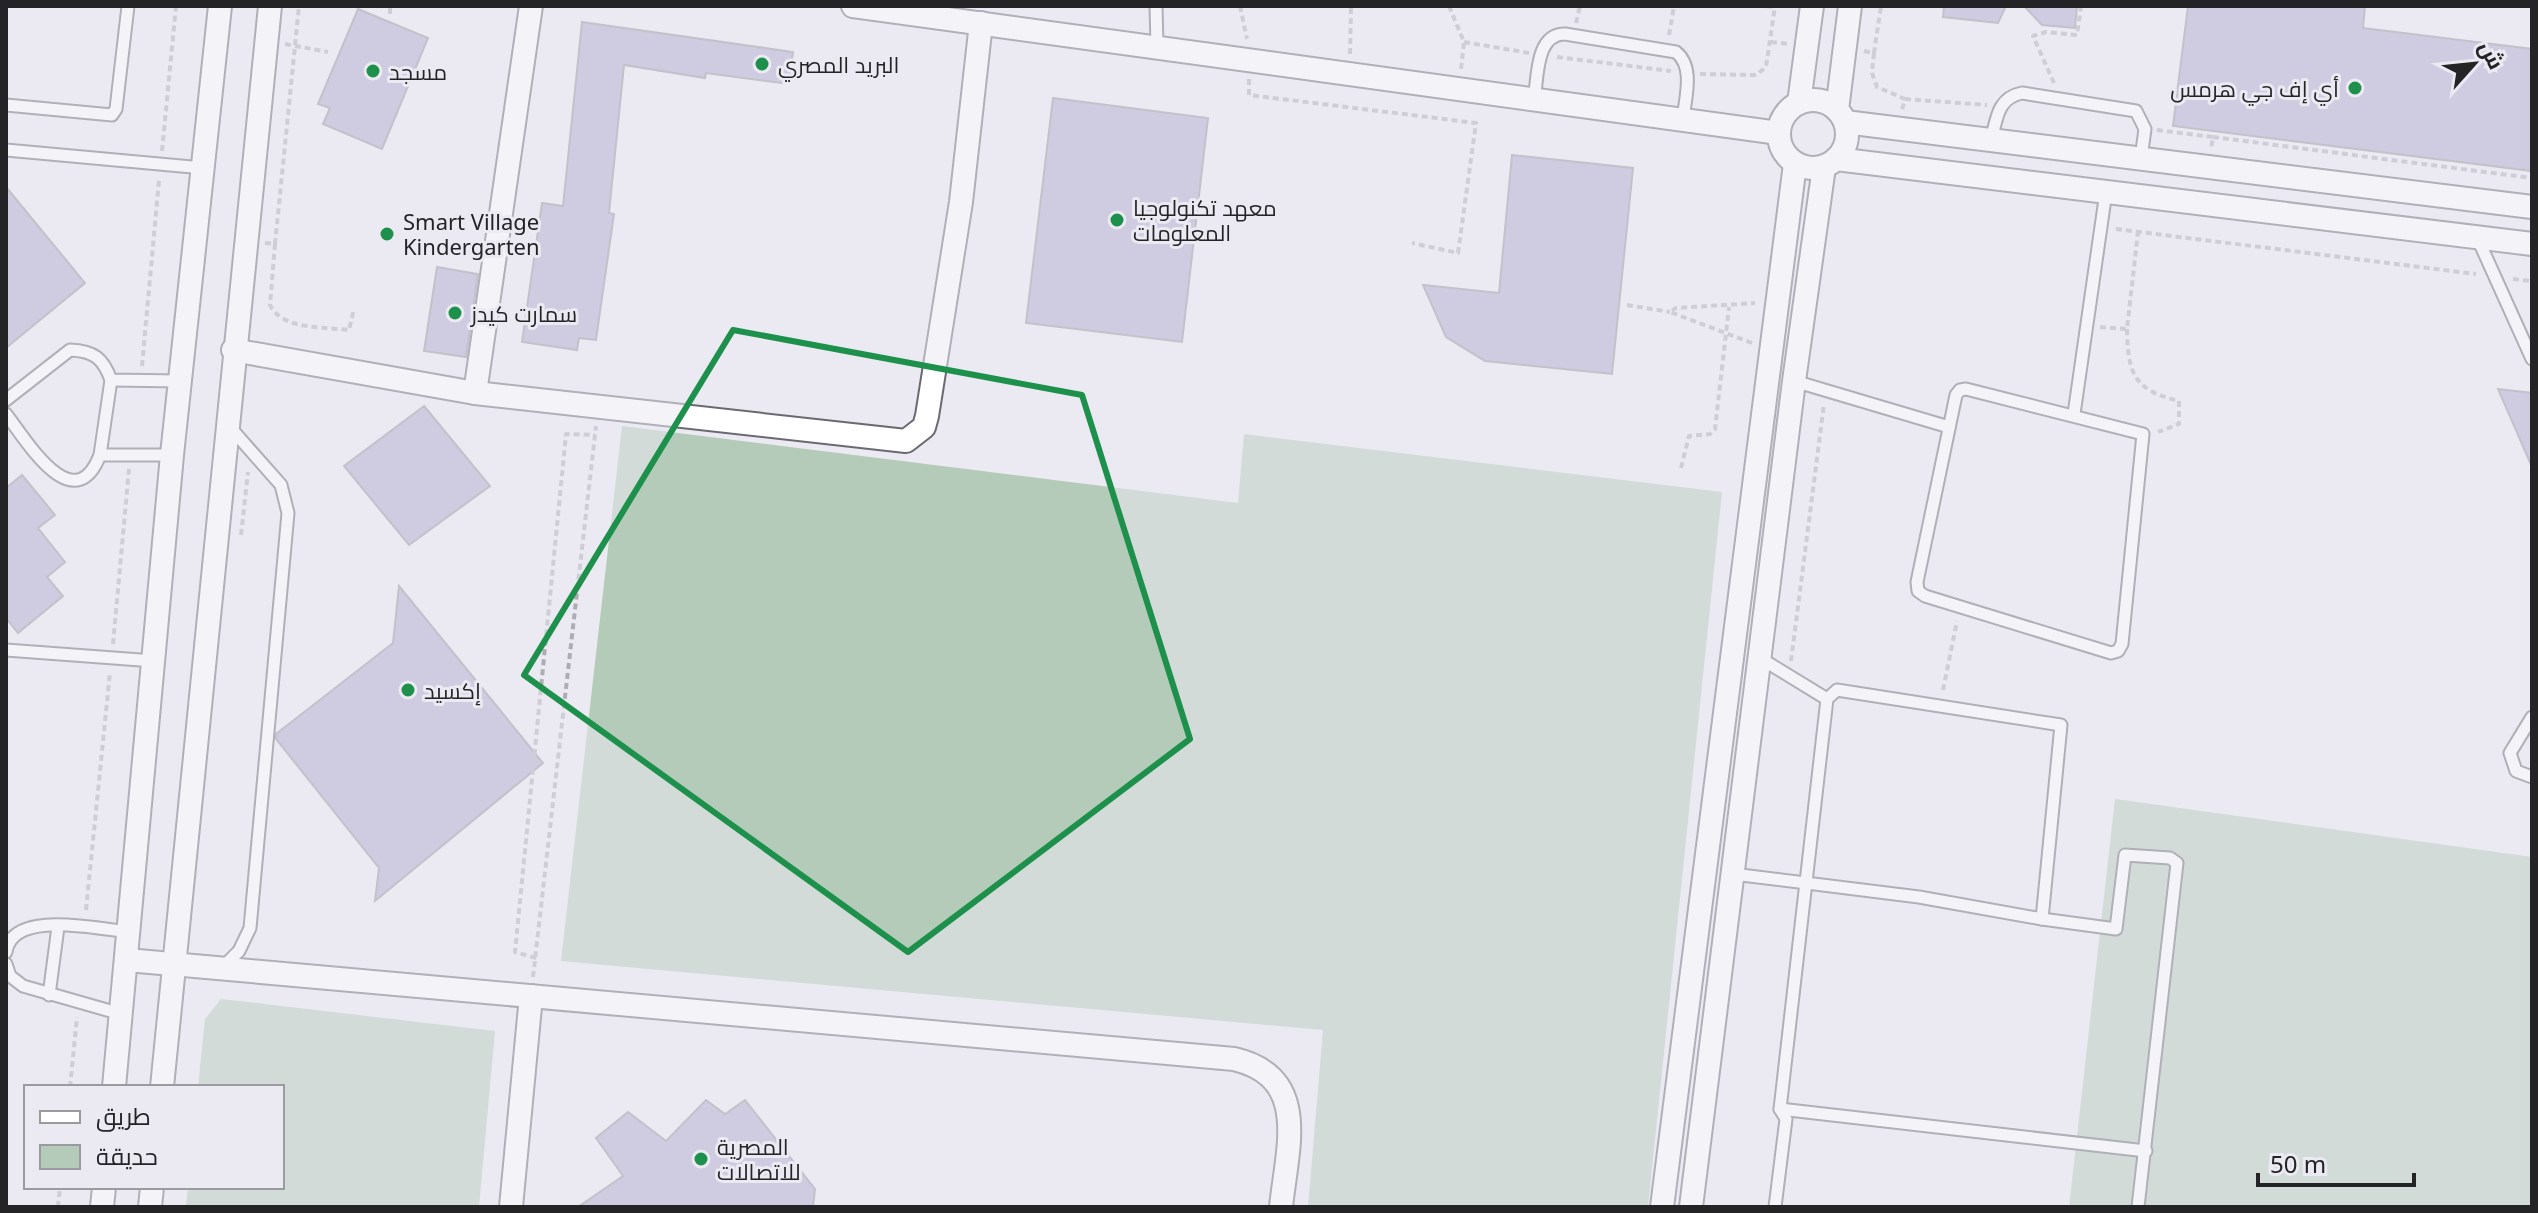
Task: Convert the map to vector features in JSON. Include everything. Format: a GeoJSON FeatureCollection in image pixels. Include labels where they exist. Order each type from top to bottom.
{"type":"FeatureCollection","features":[{"type":"Feature","properties":{"kind":"street"},"geometry":{"type":"LineString","coordinates":[[114,1085],[172,455],[220,6]]}},
{"type":"Feature","properties":{"kind":"street"},"geometry":{"type":"LineString","coordinates":[[162,1085],[233,350],[270,6]]}},
{"type":"Feature","properties":{"kind":"street"},"geometry":{"type":"LineString","coordinates":[[475,393],[531,6]]}},
{"type":"Feature","properties":{"kind":"street"},"geometry":{"type":"LineString","coordinates":[[853,6],[983,14],[1157,46],[1350,76],[1779,133]]}},
{"type":"Feature","properties":{"kind":"street"},"geometry":{"type":"LineString","coordinates":[[1799,103],[1812,6]]}},
{"type":"Feature","properties":{"kind":"street"},"geometry":{"type":"LineString","coordinates":[[1691,1207],[1794,381],[1830,163],[1846,142],[1841,116],[1850,6]]}},
{"type":"Feature","properties":{"kind":"street"},"geometry":{"type":"LineString","coordinates":[[233,350],[475,393],[894,442],[916,436],[927,416],[961,202],[983,14]]}},
{"type":"Feature","properties":{"kind":"street"},"geometry":{"type":"LineString","coordinates":[[2532,207],[1897,128],[1841,116],[1819,101],[1799,103],[1785,115],[1779,133],[1783,150],[1795,164],[1814,169],[1830,163],[2106,192],[2532,244]]}},
{"type":"Feature","properties":{"kind":"street"},"geometry":{"type":"LineString","coordinates":[[1662,1207],[1795,164]]}},
{"type":"Feature","properties":{"kind":"street"},"geometry":{"type":"LineString","coordinates":[[127,960],[1234,1059],[1265,1072],[1286,1099],[1290,1115],[1281,1207]]}},
{"type":"Feature","properties":{"kind":"street"},"geometry":{"type":"LineString","coordinates":[[511,1207],[531,996]]}},
{"type":"Feature","properties":{"kind":"lane"},"geometry":{"type":"LineString","coordinates":[[6,105],[108,116],[115,113],[128,6]]}},
{"type":"Feature","properties":{"kind":"lane"},"geometry":{"type":"LineString","coordinates":[[1156,6],[1157,46]]}},
{"type":"Feature","properties":{"kind":"lane"},"geometry":{"type":"LineString","coordinates":[[1534,100],[1546,41],[1558,34],[1667,49],[1683,57],[1688,73],[1683,120]]}},
{"type":"Feature","properties":{"kind":"lane"},"geometry":{"type":"LineString","coordinates":[[1991,140],[2000,106],[2005,99],[2022,93],[2136,111],[2145,129],[2141,158]]}},
{"type":"Feature","properties":{"kind":"lane"},"geometry":{"type":"LineString","coordinates":[[6,150],[203,168]]}},
{"type":"Feature","properties":{"kind":"lane"},"geometry":{"type":"LineString","coordinates":[[2074,414],[2106,192]]}},
{"type":"Feature","properties":{"kind":"lane"},"geometry":{"type":"LineString","coordinates":[[2477,237],[2532,359]]}},
{"type":"Feature","properties":{"kind":"lane"},"geometry":{"type":"LineString","coordinates":[[6,400],[70,350],[89,351],[97,356],[105,362],[111,380],[100,455],[95,469],[83,479],[68,480],[54,474],[6,414]]}},
{"type":"Feature","properties":{"kind":"lane"},"geometry":{"type":"LineString","coordinates":[[111,380],[180,381]]}},
{"type":"Feature","properties":{"kind":"lane"},"geometry":{"type":"LineString","coordinates":[[1794,381],[1949,427]]}},
{"type":"Feature","properties":{"kind":"lane"},"geometry":{"type":"LineString","coordinates":[[1963,389],[2137,429],[2145,438],[2122,644],[2118,651],[2111,653],[1925,596],[1916,587],[1949,427],[1956,395],[1963,389]]}},
{"type":"Feature","properties":{"kind":"lane"},"geometry":{"type":"LineString","coordinates":[[222,968],[239,951],[250,928],[288,513],[281,485],[226,422]]}},
{"type":"Feature","properties":{"kind":"lane"},"geometry":{"type":"LineString","coordinates":[[100,455],[172,455]]}},
{"type":"Feature","properties":{"kind":"lane"},"geometry":{"type":"LineString","coordinates":[[6,650],[154,661]]}},
{"type":"Feature","properties":{"kind":"lane"},"geometry":{"type":"LineString","coordinates":[[1760,658],[1827,699]]}},
{"type":"Feature","properties":{"kind":"lane"},"geometry":{"type":"LineString","coordinates":[[1775,1207],[1786,1119],[1780,1109],[1827,699],[1831,692],[1842,690],[2055,721],[2063,728],[2042,919]]}},
{"type":"Feature","properties":{"kind":"lane"},"geometry":{"type":"LineString","coordinates":[[2532,717],[2510,753],[2516,771],[2532,777]]}},
{"type":"Feature","properties":{"kind":"lane"},"geometry":{"type":"LineString","coordinates":[[1733,874],[1919,897],[2116,929],[2125,855],[2170,858],[2177,863],[2138,1207]]}},
{"type":"Feature","properties":{"kind":"lane"},"geometry":{"type":"LineString","coordinates":[[6,952],[7,944],[17,931],[33,925],[129,932]]}},
{"type":"Feature","properties":{"kind":"lane"},"geometry":{"type":"LineString","coordinates":[[49,995],[58,927]]}},
{"type":"Feature","properties":{"kind":"lane"},"geometry":{"type":"LineString","coordinates":[[6,964],[10,976],[23,986],[122,1014]]}},
{"type":"Feature","properties":{"kind":"lane"},"geometry":{"type":"LineString","coordinates":[[1780,1109],[2146,1151]]}},
{"type":"Feature","properties":{"kind":"path"},"geometry":{"type":"LineString","coordinates":[[141,381],[176,6]]}},
{"type":"Feature","properties":{"kind":"path"},"geometry":{"type":"LineString","coordinates":[[299,6],[270,305],[274,314],[284,321],[349,330],[354,309]]}},
{"type":"Feature","properties":{"kind":"path"},"geometry":{"type":"LineString","coordinates":[[390,6],[390,14]]}},
{"type":"Feature","properties":{"kind":"path"},"geometry":{"type":"LineString","coordinates":[[1350,76],[1351,6]]}},
{"type":"Feature","properties":{"kind":"path"},"geometry":{"type":"LineString","coordinates":[[1449,6],[1464,42],[1458,91]]}},
{"type":"Feature","properties":{"kind":"path"},"geometry":{"type":"LineString","coordinates":[[1667,49],[1674,6]]}},
{"type":"Feature","properties":{"kind":"path"},"geometry":{"type":"LineString","coordinates":[[1464,42],[1688,73],[1756,75],[1766,67],[1775,6],[1766,6]]}},
{"type":"Feature","properties":{"kind":"path"},"geometry":{"type":"LineString","coordinates":[[1881,6],[1872,73],[1877,87],[1892,97],[2000,106]]}},
{"type":"Feature","properties":{"kind":"path"},"geometry":{"type":"LineString","coordinates":[[2061,98],[2033,36],[2046,32],[2077,35],[2081,6]]}},
{"type":"Feature","properties":{"kind":"path"},"geometry":{"type":"LineString","coordinates":[[267,41],[328,52]]}},
{"type":"Feature","properties":{"kind":"path"},"geometry":{"type":"LineString","coordinates":[[1845,48],[1874,53]]}},
{"type":"Feature","properties":{"kind":"path"},"geometry":{"type":"LineString","coordinates":[[1897,128],[1905,99]]}},
{"type":"Feature","properties":{"kind":"path"},"geometry":{"type":"LineString","coordinates":[[1412,243],[1458,253],[1476,123]]}},
{"type":"Feature","properties":{"kind":"path"},"geometry":{"type":"LineString","coordinates":[[2145,129],[2532,178]]}},
{"type":"Feature","properties":{"kind":"path"},"geometry":{"type":"LineString","coordinates":[[2209,167],[2213,137]]}},
{"type":"Feature","properties":{"kind":"path"},"geometry":{"type":"LineString","coordinates":[[2102,227],[2532,281]]}},
{"type":"Feature","properties":{"kind":"path"},"geometry":{"type":"LineString","coordinates":[[2138,232],[2127,329],[2128,365],[2139,383],[2160,397],[2179,401],[2179,424],[2145,438]]}},
{"type":"Feature","properties":{"kind":"path"},"geometry":{"type":"LineString","coordinates":[[245,243],[275,244]]}},
{"type":"Feature","properties":{"kind":"path"},"geometry":{"type":"LineString","coordinates":[[1670,312],[1676,308],[1729,307],[1777,300]]}},
{"type":"Feature","properties":{"kind":"path"},"geometry":{"type":"LineString","coordinates":[[1627,305],[1670,312],[1771,350]]}},
{"type":"Feature","properties":{"kind":"path"},"geometry":{"type":"LineString","coordinates":[[1681,468],[1689,436],[1710,434],[1715,429],[1729,307]]}},
{"type":"Feature","properties":{"kind":"path"},"geometry":{"type":"LineString","coordinates":[[2087,325],[2127,329]]}},
{"type":"Feature","properties":{"kind":"path"},"geometry":{"type":"LineString","coordinates":[[1789,676],[1825,391]]}},
{"type":"Feature","properties":{"kind":"path"},"geometry":{"type":"LineString","coordinates":[[531,996],[598,407]]}},
{"type":"Feature","properties":{"kind":"path"},"geometry":{"type":"LineString","coordinates":[[536,958],[515,952],[527,856],[566,434],[595,435]]}},
{"type":"Feature","properties":{"kind":"path"},"geometry":{"type":"LineString","coordinates":[[85,928],[131,455]]}},
{"type":"Feature","properties":{"kind":"path"},"geometry":{"type":"LineString","coordinates":[[1940,704],[1960,606]]}},
{"type":"Feature","properties":{"kind":"path"},"geometry":{"type":"LineString","coordinates":[[70,1085],[79,1003]]}},
{"type":"Feature","properties":{"kind":"highlighted area"},"geometry":{"type":"Polygon","coordinates":[[[733,330],[1082,395],[1190,739],[908,952],[524,675],[733,330]]]}},
{"type":"Feature","properties":{"kind":"green space"},"geometry":{"type":"Polygon","coordinates":[[[622,426],[1238,503],[1244,434],[1722,492],[1648,1207],[1308,1207],[1323,1030],[561,961],[622,426]]]}},
{"type":"Feature","properties":{"kind":"green space"},"geometry":{"type":"Polygon","coordinates":[[[2115,799],[2532,857],[2532,1207],[2069,1207],[2115,799]]]}},
{"type":"Feature","properties":{"kind":"green space"},"geometry":{"type":"Polygon","coordinates":[[[221,999],[495,1031],[479,1207],[186,1207],[188,1189],[284,1189],[284,1085],[198,1085],[205,1019],[221,999]]]}},
{"type":"Feature","properties":{"kind":"building"},"geometry":{"type":"Polygon","coordinates":[[[1944,6],[2006,6],[1998,23],[1943,17],[1944,6]]]}},
{"type":"Feature","properties":{"kind":"building"},"geometry":{"type":"Polygon","coordinates":[[[2024,6],[2077,6],[2075,28],[2042,25],[2024,6]]]}},
{"type":"Feature","properties":{"kind":"building","name":"أي إف جي هرمس"},"geometry":{"type":"Polygon","coordinates":[[[2188,6],[2365,6],[2363,28],[2532,49],[2532,171],[2173,126],[2188,6]]]}},
{"type":"Feature","properties":{"kind":"building","name":"مسجد"},"geometry":{"type":"Polygon","coordinates":[[[358,9],[428,38],[382,149],[323,124],[330,108],[318,104],[358,9]]]}},
{"type":"Feature","properties":{"kind":"building"},"geometry":{"type":"Polygon","coordinates":[[[582,22],[793,52],[789,84],[706,73],[705,78],[624,65],[609,213],[614,214],[596,340],[579,338],[577,350],[522,342],[542,203],[563,206],[582,22]]]}},
{"type":"Feature","properties":{"kind":"building","name":"معهد تكنولوجيا المعلومات"},"geometry":{"type":"Polygon","coordinates":[[[1053,98],[1208,118],[1182,342],[1026,323],[1053,98]]]}},
{"type":"Feature","properties":{"kind":"building"},"geometry":{"type":"Polygon","coordinates":[[[1512,155],[1633,168],[1612,374],[1485,361],[1446,337],[1423,285],[1499,293],[1512,155]]]}},
{"type":"Feature","properties":{"kind":"building"},"geometry":{"type":"Polygon","coordinates":[[[6,187],[85,283],[6,348],[6,187]]]}},
{"type":"Feature","properties":{"kind":"building","name":"سمارت كيدز"},"geometry":{"type":"Polygon","coordinates":[[[437,267],[478,274],[466,357],[424,351],[437,267]]]}},
{"type":"Feature","properties":{"kind":"building"},"geometry":{"type":"Polygon","coordinates":[[[2498,389],[2532,393],[2532,467],[2498,389]]]}},
{"type":"Feature","properties":{"kind":"building"},"geometry":{"type":"Polygon","coordinates":[[[424,406],[490,486],[409,545],[344,466],[424,406]]]}},
{"type":"Feature","properties":{"kind":"building"},"geometry":{"type":"Polygon","coordinates":[[[22,475],[55,515],[38,528],[65,562],[47,577],[63,596],[18,633],[6,618],[6,488],[22,475]]]}},
{"type":"Feature","properties":{"kind":"building","name":"إكسيد"},"geometry":{"type":"Polygon","coordinates":[[[399,586],[543,763],[375,901],[379,868],[276,739],[276,734],[393,643],[399,586]]]}},
{"type":"Feature","properties":{"kind":"building","name":"المصرية للاتصالات"},"geometry":{"type":"Polygon","coordinates":[[[706,1100],[725,1114],[745,1100],[815,1189],[813,1207],[578,1207],[623,1176],[596,1138],[628,1112],[666,1141],[706,1100]]]}},
{"type":"Feature","properties":{"kind":"place","name":"البريد المصري"},"geometry":{"type":"Point","coordinates":[762,64]}},
{"type":"Feature","properties":{"kind":"place","name":"مسجد"},"geometry":{"type":"Point","coordinates":[373,71]}},
{"type":"Feature","properties":{"kind":"place","name":"أي إف جي هرمس"},"geometry":{"type":"Point","coordinates":[2355,88]}},
{"type":"Feature","properties":{"kind":"place","name":"معهد تكنولوجيا المعلومات"},"geometry":{"type":"Point","coordinates":[1117,220]}},
{"type":"Feature","properties":{"kind":"place","name":"Smart Village Kindergarten"},"geometry":{"type":"Point","coordinates":[387,234]}},
{"type":"Feature","properties":{"kind":"place","name":"سمارت كيدز"},"geometry":{"type":"Point","coordinates":[455,313]}},
{"type":"Feature","properties":{"kind":"place","name":"إكسيد"},"geometry":{"type":"Point","coordinates":[408,690]}},
{"type":"Feature","properties":{"kind":"place","name":"المصرية للاتصالات"},"geometry":{"type":"Point","coordinates":[701,1159]}}]}
